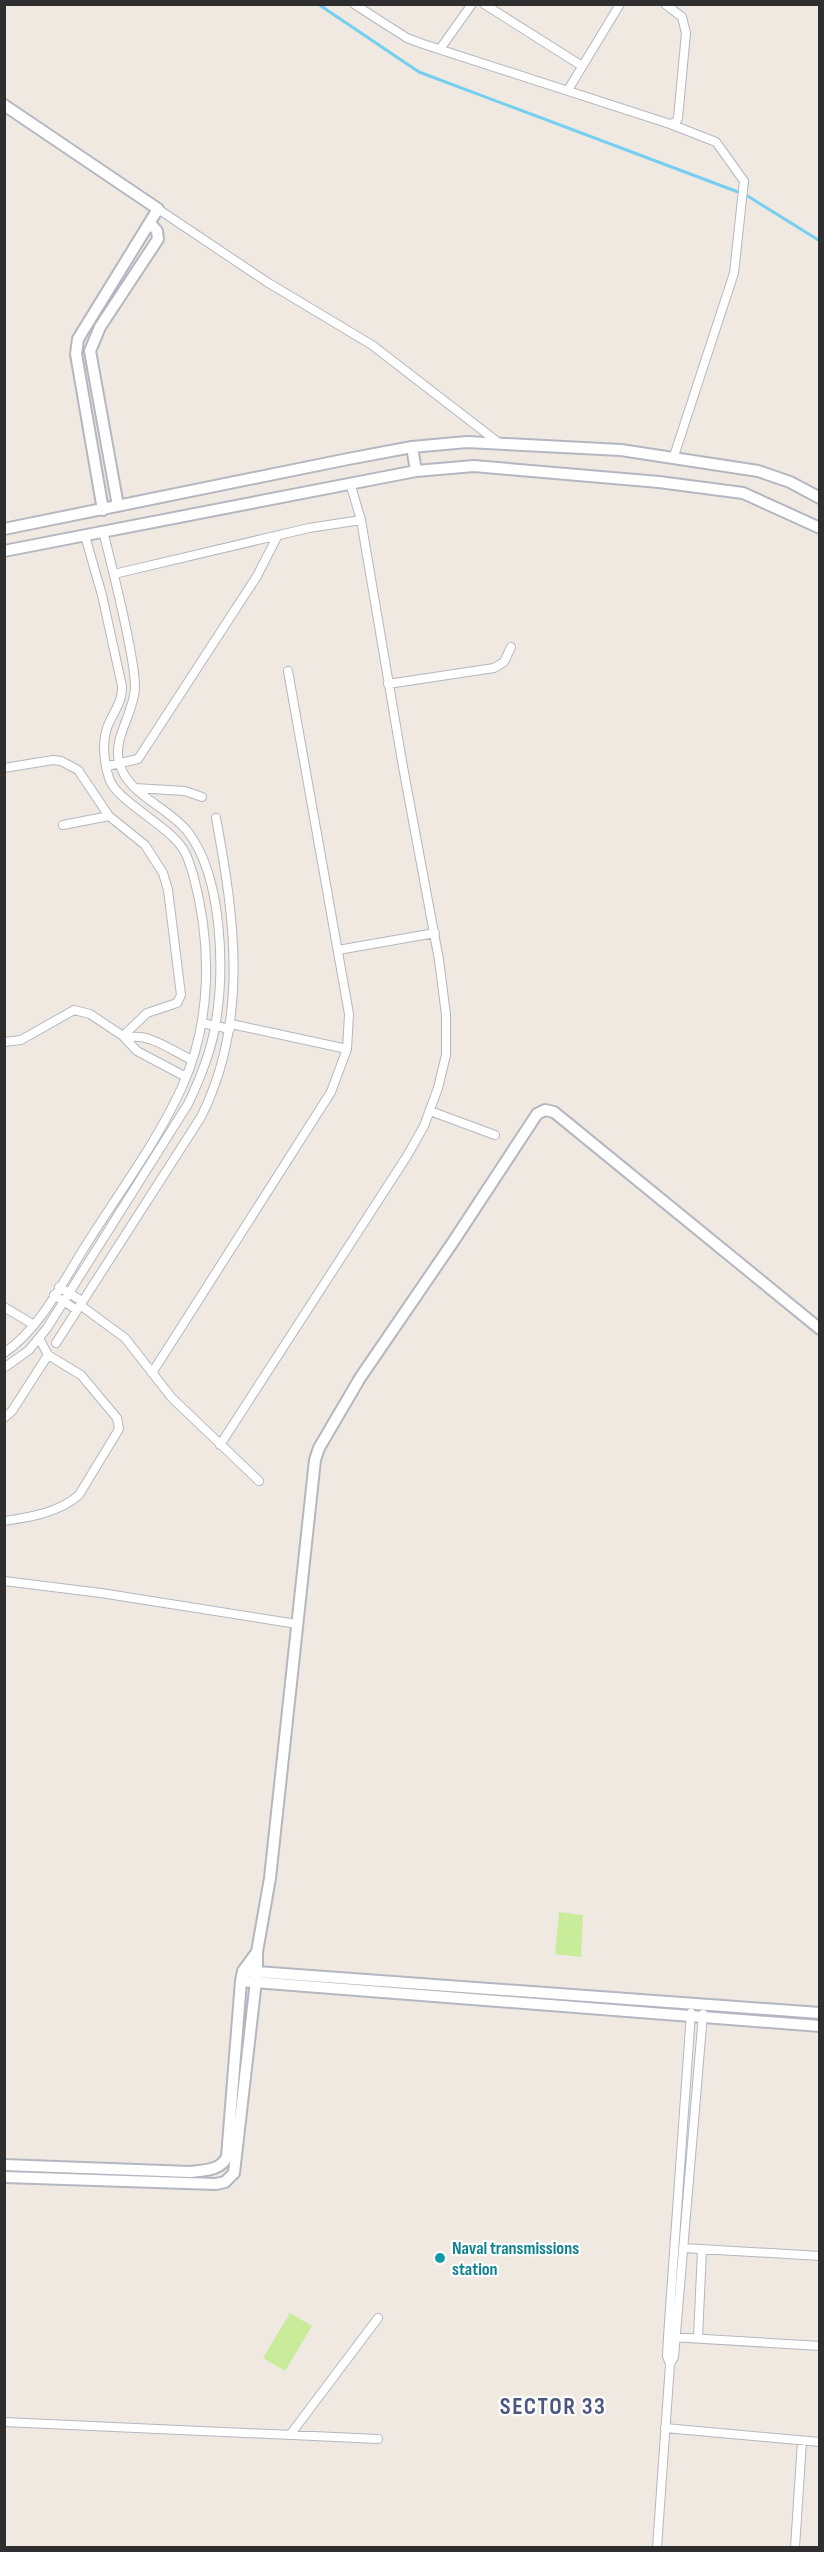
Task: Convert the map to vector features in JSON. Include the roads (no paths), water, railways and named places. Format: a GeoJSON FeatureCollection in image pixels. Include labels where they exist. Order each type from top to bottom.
{"type":"FeatureCollection","features":[{"type":"Feature","properties":{"kind":"street"},"geometry":{"type":"LineString","coordinates":[[354,4],[407,38],[670,124],[716,142],[744,181],[734,273],[673,459]]}},
{"type":"Feature","properties":{"kind":"street"},"geometry":{"type":"LineString","coordinates":[[440,49],[472,4]]}},
{"type":"Feature","properties":{"kind":"street"},"geometry":{"type":"LineString","coordinates":[[484,4],[582,66]]}},
{"type":"Feature","properties":{"kind":"street"},"geometry":{"type":"LineString","coordinates":[[568,90],[621,4]]}},
{"type":"Feature","properties":{"kind":"street"},"geometry":{"type":"LineString","coordinates":[[665,4],[682,17],[686,33],[678,118],[676,122],[670,124]]}},
{"type":"Feature","properties":{"kind":"street"},"geometry":{"type":"LineString","coordinates":[[4,105],[267,282],[372,345],[501,444]]}},
{"type":"Feature","properties":{"kind":"street"},"geometry":{"type":"LineString","coordinates":[[102,510],[76,354],[78,339],[158,209]]}},
{"type":"Feature","properties":{"kind":"street"},"geometry":{"type":"LineString","coordinates":[[118,506],[90,351],[100,327],[158,239],[159,234],[150,223]]}},
{"type":"Feature","properties":{"kind":"street"},"geometry":{"type":"LineString","coordinates":[[117,276],[129,282]]}},
{"type":"Feature","properties":{"kind":"street"},"geometry":{"type":"LineString","coordinates":[[76,354],[90,351]]}},
{"type":"Feature","properties":{"kind":"street"},"geometry":{"type":"LineString","coordinates":[[4,529],[412,447],[467,442],[621,450],[758,471],[790,482],[819,498]]}},
{"type":"Feature","properties":{"kind":"street"},"geometry":{"type":"LineString","coordinates":[[412,447],[416,471]]}},
{"type":"Feature","properties":{"kind":"street"},"geometry":{"type":"LineString","coordinates":[[4,551],[416,471],[474,466],[659,482],[743,493],[797,515],[819,528]]}},
{"type":"Feature","properties":{"kind":"street"},"geometry":{"type":"LineString","coordinates":[[220,1445],[407,1156],[430,1111],[446,1055],[435,933],[388,684],[361,520],[350,483]]}},
{"type":"Feature","properties":{"kind":"street"},"geometry":{"type":"LineString","coordinates":[[114,574],[318,526],[361,520]]}},
{"type":"Feature","properties":{"kind":"street"},"geometry":{"type":"LineString","coordinates":[[4,1368],[29,1350],[39,1338],[70,1293],[188,1104],[202,1076],[215,1026],[219,957],[217,926],[215,904],[204,862],[196,844],[178,821],[135,788],[119,765],[118,745],[133,704],[135,685],[118,591],[103,531]]}},
{"type":"Feature","properties":{"kind":"street"},"geometry":{"type":"LineString","coordinates":[[4,1353],[34,1325],[158,1132],[188,1073],[203,1014],[207,964],[204,934],[193,874],[184,850],[162,827],[117,791],[109,778],[104,742],[107,729],[123,693],[102,594],[85,536]]}},
{"type":"Feature","properties":{"kind":"street"},"geometry":{"type":"LineString","coordinates":[[107,766],[138,759],[257,576],[277,537]]}},
{"type":"Feature","properties":{"kind":"street"},"geometry":{"type":"LineString","coordinates":[[102,594],[118,591]]}},
{"type":"Feature","properties":{"kind":"street"},"geometry":{"type":"LineString","coordinates":[[388,684],[494,668],[504,662],[511,647]]}},
{"type":"Feature","properties":{"kind":"street"},"geometry":{"type":"LineString","coordinates":[[152,1373],[331,1092],[347,1049],[349,1014],[288,671]]}},
{"type":"Feature","properties":{"kind":"street"},"geometry":{"type":"LineString","coordinates":[[4,768],[44,761],[62,761],[78,770],[109,816],[145,845],[163,873],[168,890],[182,988],[177,1003],[147,1013],[125,1037]]}},
{"type":"Feature","properties":{"kind":"street"},"geometry":{"type":"LineString","coordinates":[[135,788],[184,791],[202,797]]}},
{"type":"Feature","properties":{"kind":"street"},"geometry":{"type":"LineString","coordinates":[[63,825],[109,816]]}},
{"type":"Feature","properties":{"kind":"street"},"geometry":{"type":"LineString","coordinates":[[56,1343],[201,1117],[216,1087],[231,1024],[233,927],[216,818]]}},
{"type":"Feature","properties":{"kind":"street"},"geometry":{"type":"LineString","coordinates":[[338,950],[435,933]]}},
{"type":"Feature","properties":{"kind":"street"},"geometry":{"type":"LineString","coordinates":[[4,1042],[21,1040],[74,1010],[90,1014],[125,1037],[136,1051],[188,1073],[202,1076]]}},
{"type":"Feature","properties":{"kind":"street"},"geometry":{"type":"LineString","coordinates":[[203,1014],[216,1016],[231,1024],[347,1049]]}},
{"type":"Feature","properties":{"kind":"street"},"geometry":{"type":"LineString","coordinates":[[202,1023],[215,1026],[231,1024]]}},
{"type":"Feature","properties":{"kind":"street"},"geometry":{"type":"LineString","coordinates":[[125,1037],[139,1036],[192,1060]]}},
{"type":"Feature","properties":{"kind":"street"},"geometry":{"type":"LineString","coordinates":[[430,1111],[495,1135]]}},
{"type":"Feature","properties":{"kind":"street"},"geometry":{"type":"LineString","coordinates":[[4,2177],[216,2184],[231,2179],[234,2173],[257,1952],[270,1878],[314,1468],[319,1448],[360,1378],[537,1114],[541,1111],[554,1112],[819,1329]]}},
{"type":"Feature","properties":{"kind":"street"},"geometry":{"type":"LineString","coordinates":[[59,1287],[70,1293],[80,1305],[125,1338],[172,1398],[259,1481]]}},
{"type":"Feature","properties":{"kind":"street"},"geometry":{"type":"LineString","coordinates":[[54,1295],[64,1301],[80,1305]]}},
{"type":"Feature","properties":{"kind":"street"},"geometry":{"type":"LineString","coordinates":[[4,1307],[34,1325]]}},
{"type":"Feature","properties":{"kind":"street"},"geometry":{"type":"LineString","coordinates":[[4,1521],[36,1516],[70,1503],[80,1495],[119,1429],[117,1418],[81,1375],[48,1356],[39,1338]]}},
{"type":"Feature","properties":{"kind":"street"},"geometry":{"type":"LineString","coordinates":[[4,1418],[12,1411],[48,1356]]}},
{"type":"Feature","properties":{"kind":"street"},"geometry":{"type":"LineString","coordinates":[[4,1581],[101,1593],[297,1624]]}},
{"type":"Feature","properties":{"kind":"street"},"geometry":{"type":"LineString","coordinates":[[4,2165],[190,2172],[218,2168],[224,2164],[227,2157],[242,1976],[257,1952]]}},
{"type":"Feature","properties":{"kind":"street"},"geometry":{"type":"LineString","coordinates":[[242,1976],[692,2003],[819,2013]]}},
{"type":"Feature","properties":{"kind":"street"},"geometry":{"type":"LineString","coordinates":[[256,1977],[819,2026]]}},
{"type":"Feature","properties":{"kind":"street"},"geometry":{"type":"LineString","coordinates":[[671,2337],[692,2003]]}},
{"type":"Feature","properties":{"kind":"street"},"geometry":{"type":"LineString","coordinates":[[657,2547],[670,2364],[667,2356],[683,2248],[704,2004]]}},
{"type":"Feature","properties":{"kind":"street"},"geometry":{"type":"LineString","coordinates":[[683,2248],[819,2256]]}},
{"type":"Feature","properties":{"kind":"street"},"geometry":{"type":"LineString","coordinates":[[698,2338],[702,2250]]}},
{"type":"Feature","properties":{"kind":"street"},"geometry":{"type":"LineString","coordinates":[[290,2435],[378,2318]]}},
{"type":"Feature","properties":{"kind":"street"},"geometry":{"type":"LineString","coordinates":[[671,2337],[819,2346]]}},
{"type":"Feature","properties":{"kind":"street"},"geometry":{"type":"LineString","coordinates":[[4,2422],[378,2439]]}},
{"type":"Feature","properties":{"kind":"street"},"geometry":{"type":"LineString","coordinates":[[665,2428],[819,2442]]}},
{"type":"Feature","properties":{"kind":"street"},"geometry":{"type":"LineString","coordinates":[[795,2547],[802,2441]]}},
{"type":"Feature","properties":{"kind":"waterway"},"geometry":{"type":"LineString","coordinates":[[318,4],[419,72],[746,195],[820,241]]}},
{"type":"Feature","properties":{"kind":"place","name":"Naval transmissions station"},"geometry":{"type":"Point","coordinates":[440,2258]}},
{"type":"Feature","properties":{"kind":"district","name":"SECTOR 33"},"geometry":{"type":"Point","coordinates":[553,2406]}}]}
